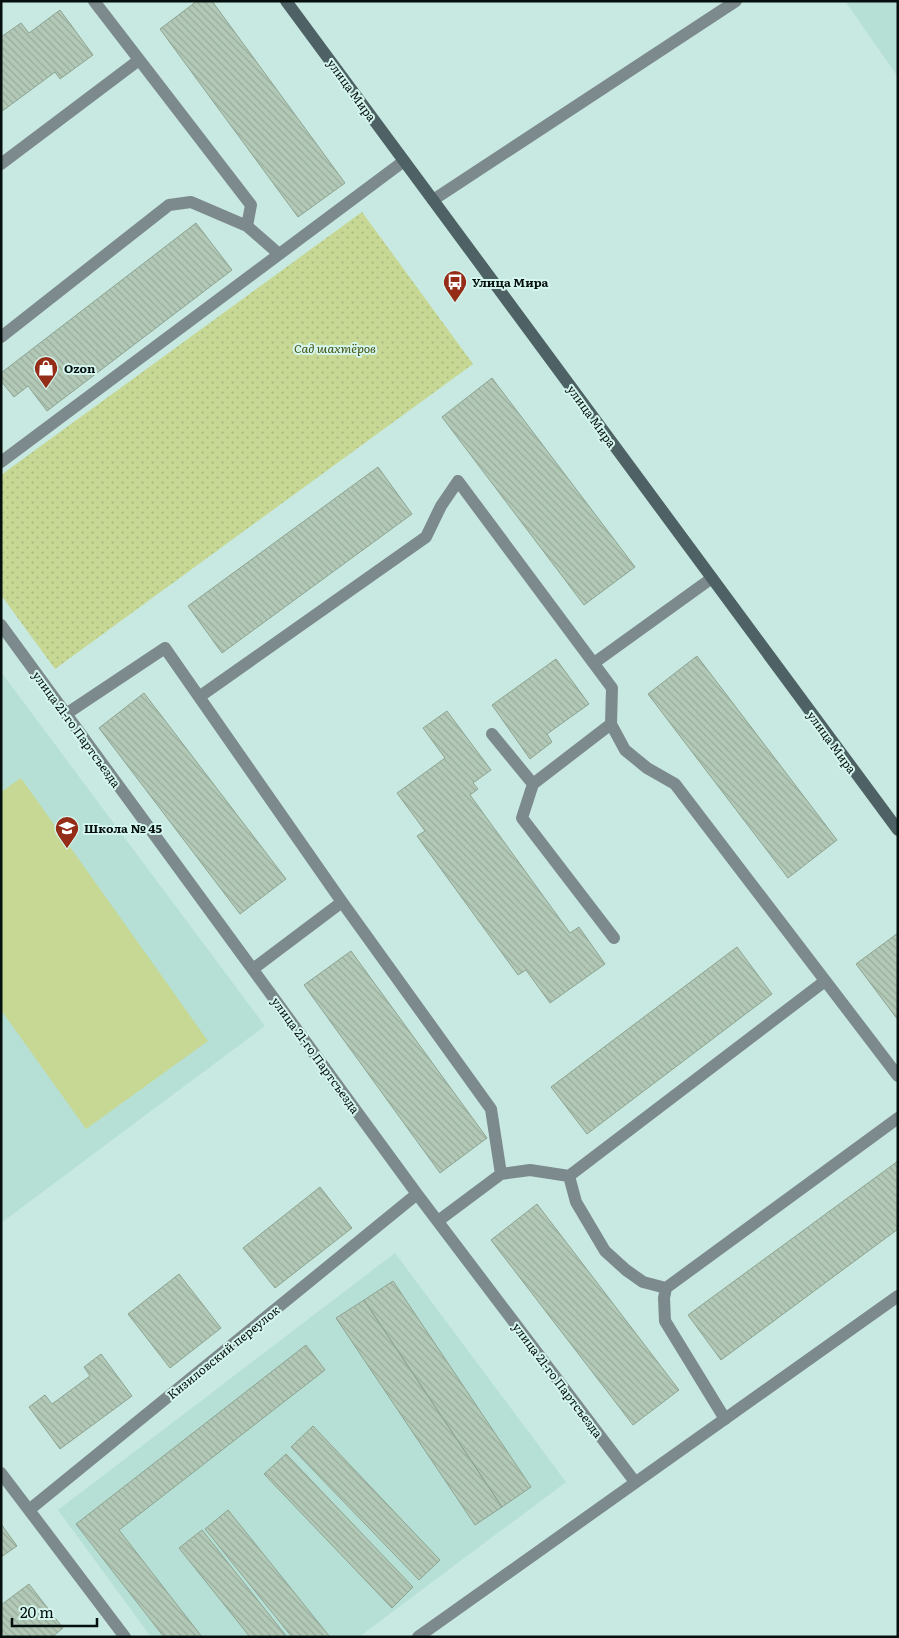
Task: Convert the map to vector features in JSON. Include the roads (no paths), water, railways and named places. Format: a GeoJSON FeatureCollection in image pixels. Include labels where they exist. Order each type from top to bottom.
{"type":"FeatureCollection","features":[{"type":"Feature","properties":{"kind":"street"},"geometry":{"type":"LineString","coordinates":[[94,1],[251,205],[247,226]]}},
{"type":"Feature","properties":{"kind":"street","name":"улица Мира"},"geometry":{"type":"LineString","coordinates":[[286,1],[898,830]]}},
{"type":"Feature","properties":{"kind":"street"},"geometry":{"type":"LineString","coordinates":[[433,200],[736,1]]}},
{"type":"Feature","properties":{"kind":"street"},"geometry":{"type":"LineString","coordinates":[[1,164],[139,60]]}},
{"type":"Feature","properties":{"kind":"street"},"geometry":{"type":"LineString","coordinates":[[1,462],[404,161]]}},
{"type":"Feature","properties":{"kind":"street"},"geometry":{"type":"LineString","coordinates":[[1,337],[169,205],[192,202],[247,226],[279,254]]}},
{"type":"Feature","properties":{"kind":"street"},"geometry":{"type":"LineString","coordinates":[[199,697],[426,537],[458,481],[612,688],[611,724],[625,750],[647,768],[675,784],[898,1076]]}},
{"type":"Feature","properties":{"kind":"street"},"geometry":{"type":"LineString","coordinates":[[594,664],[712,578]]}},
{"type":"Feature","properties":{"kind":"street","name":"улица 21-го Партсъезда"},"geometry":{"type":"LineString","coordinates":[[1,625],[417,1194],[635,1482]]}},
{"type":"Feature","properties":{"kind":"street"},"geometry":{"type":"LineString","coordinates":[[66,714],[165,648],[342,902],[491,1109],[501,1174]]}},
{"type":"Feature","properties":{"kind":"street"},"geometry":{"type":"LineString","coordinates":[[611,724],[533,784],[522,818],[614,938]]}},
{"type":"Feature","properties":{"kind":"street"},"geometry":{"type":"LineString","coordinates":[[492,734],[533,784]]}},
{"type":"Feature","properties":{"kind":"street"},"geometry":{"type":"LineString","coordinates":[[253,969],[342,902]]}},
{"type":"Feature","properties":{"kind":"street"},"geometry":{"type":"LineString","coordinates":[[438,1221],[501,1174],[530,1170],[569,1176],[825,981]]}},
{"type":"Feature","properties":{"kind":"street"},"geometry":{"type":"LineString","coordinates":[[725,1419],[664,1322],[666,1288],[898,1118]]}},
{"type":"Feature","properties":{"kind":"street"},"geometry":{"type":"LineString","coordinates":[[569,1176],[576,1202],[604,1251],[643,1282],[666,1288]]}},
{"type":"Feature","properties":{"kind":"street","name":"Кизиловский переулок"},"geometry":{"type":"LineString","coordinates":[[29,1510],[417,1194]]}},
{"type":"Feature","properties":{"kind":"street"},"geometry":{"type":"LineString","coordinates":[[418,1637],[898,1296]]}},
{"type":"Feature","properties":{"kind":"street"},"geometry":{"type":"LineString","coordinates":[[1,1473],[125,1637]]}},
{"type":"Feature","properties":{"kind":"place","name":"Улица Мира"},"geometry":{"type":"Point","coordinates":[455,303]}},
{"type":"Feature","properties":{"kind":"place","name":"Ozon"},"geometry":{"type":"Point","coordinates":[46,389]}},
{"type":"Feature","properties":{"kind":"place","name":"Школа № 45"},"geometry":{"type":"Point","coordinates":[67,849]}},
{"type":"Feature","properties":{"kind":"park label","name":"Сад шахтёров"},"geometry":{"type":"Point","coordinates":[335,348]}}]}
